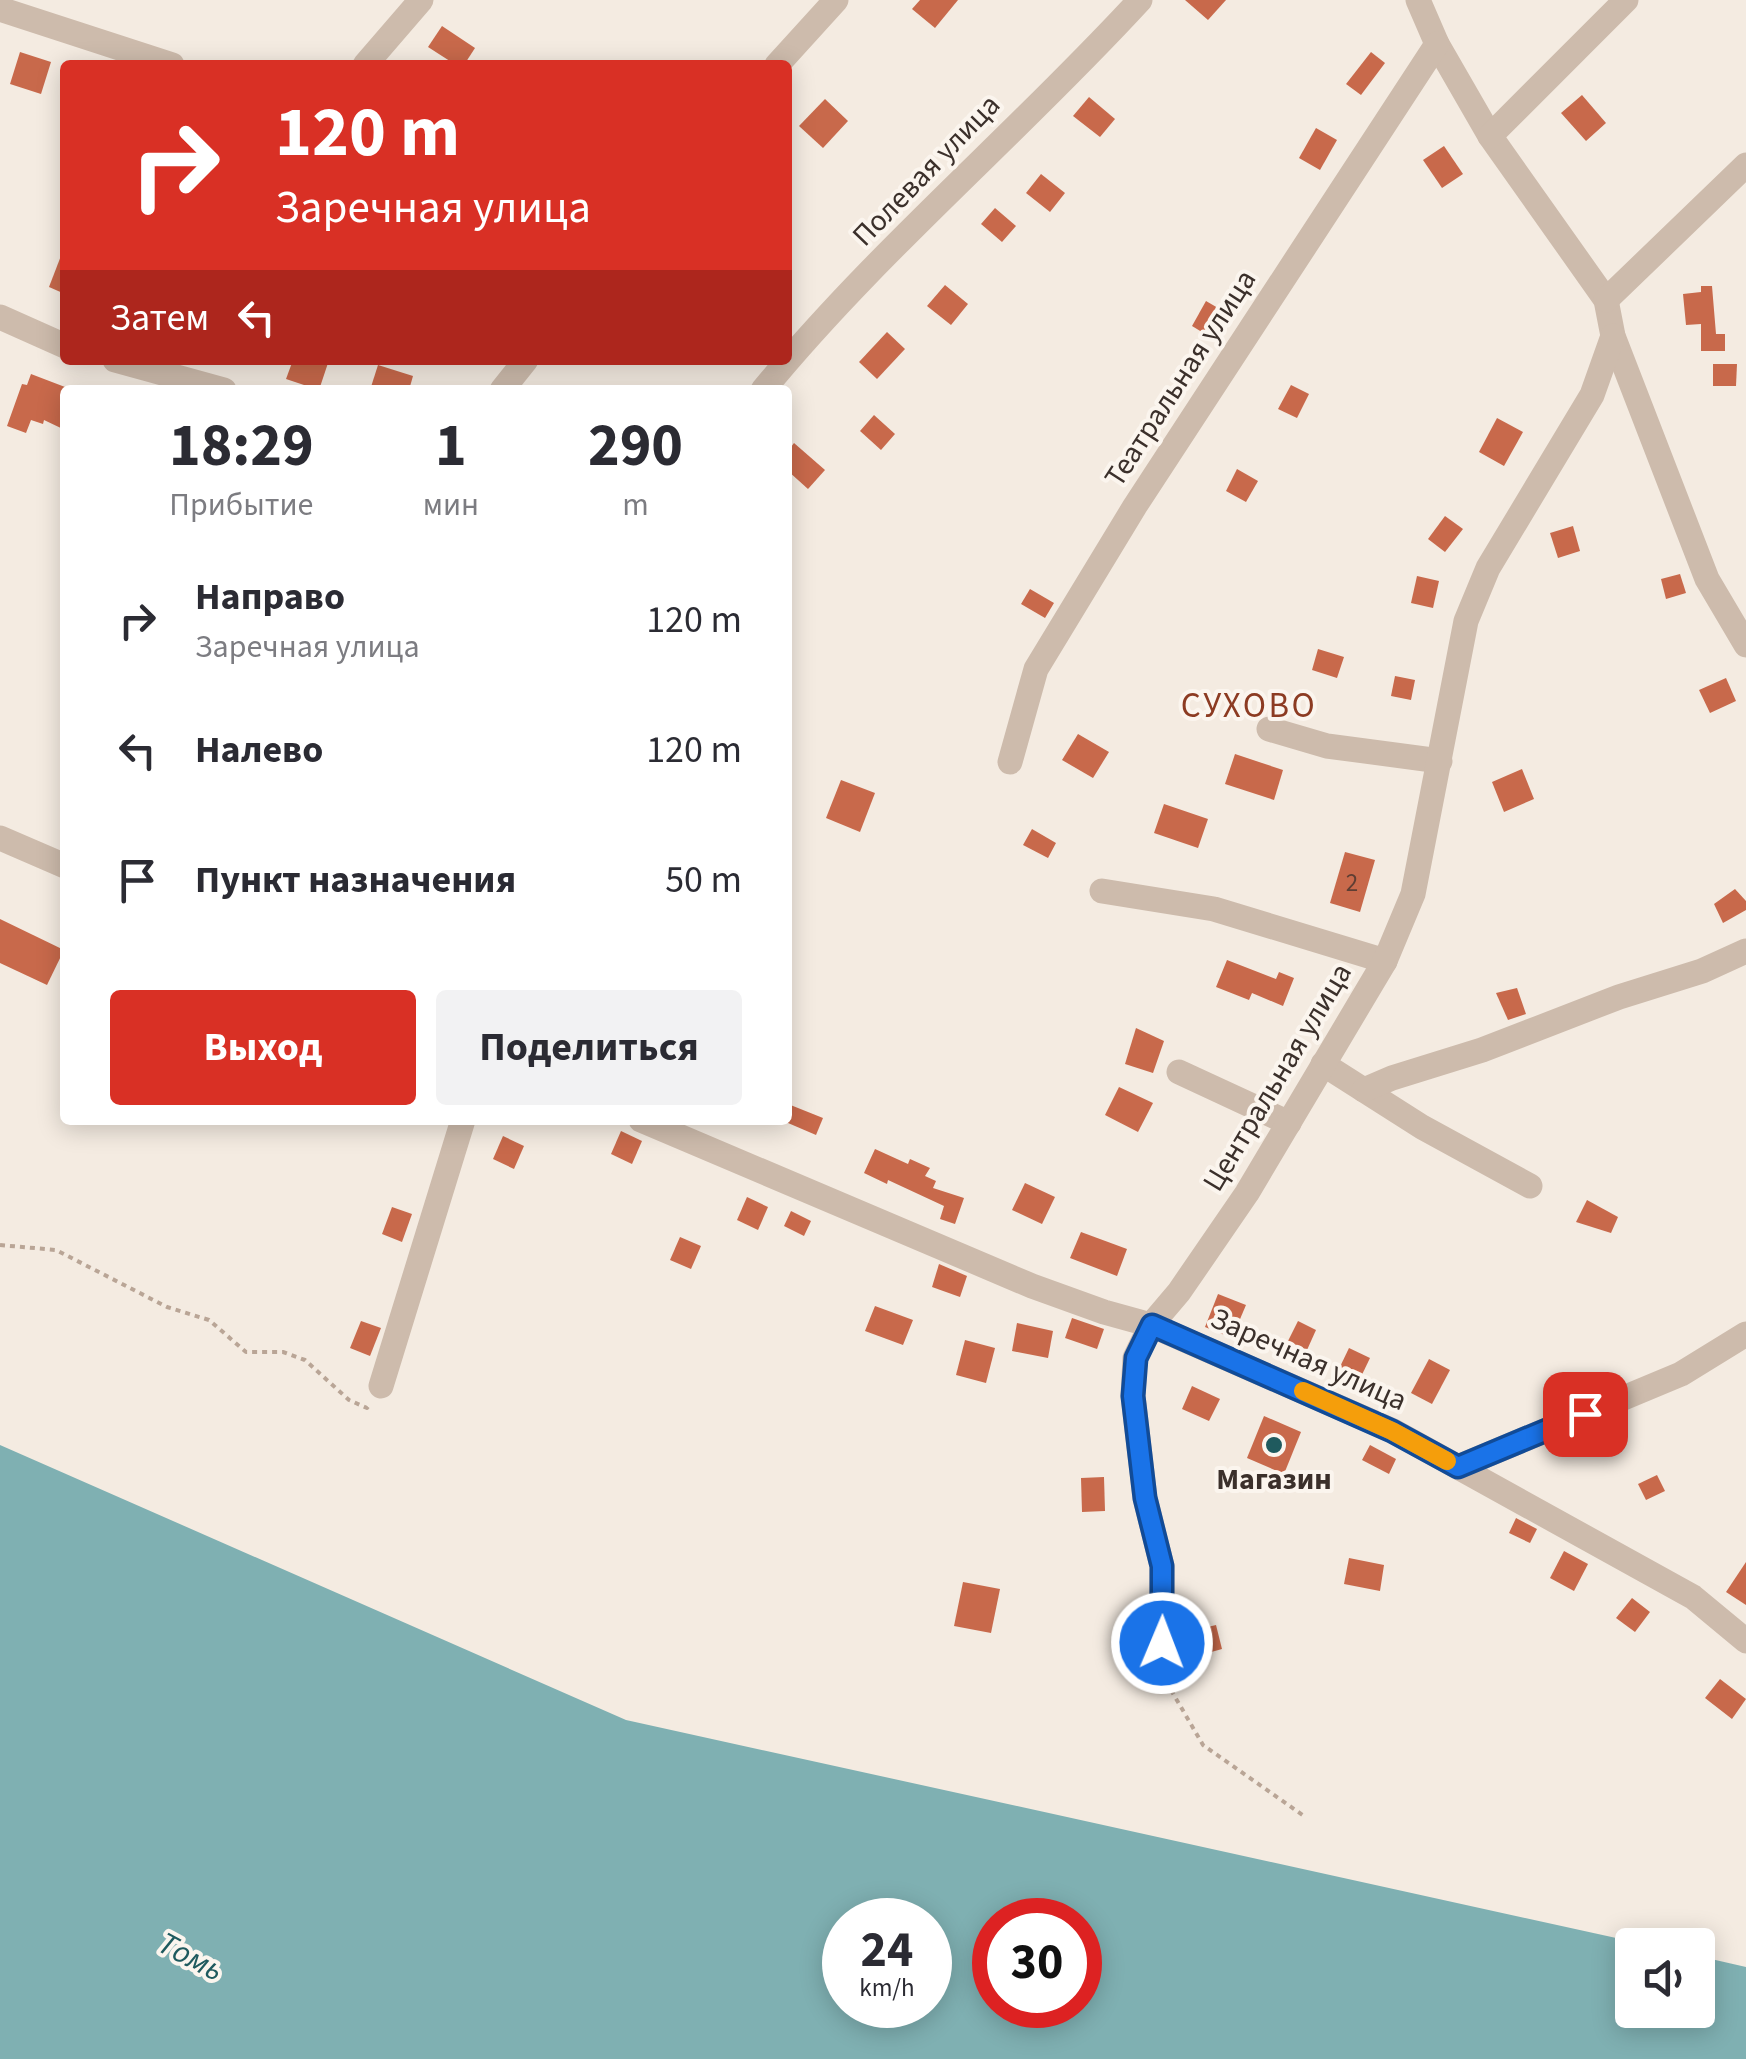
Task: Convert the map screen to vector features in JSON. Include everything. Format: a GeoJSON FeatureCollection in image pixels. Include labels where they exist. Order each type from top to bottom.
{"type":"FeatureCollection","features":[{"type":"Feature","properties":{"kind":"street"},"geometry":{"type":"LineString","coordinates":[[369,60],[421,0]]}},
{"type":"Feature","properties":{"kind":"street"},"geometry":{"type":"LineString","coordinates":[[782,60],[836,0]]}},
{"type":"Feature","properties":{"kind":"street","name":"Полевая улица"},"geometry":{"type":"LineString","coordinates":[[792,356],[963,176],[1140,0]]}},
{"type":"Feature","properties":{"kind":"street"},"geometry":{"type":"LineString","coordinates":[[1418,0],[1437,44],[1490,136],[1606,300],[1613,336],[1707,579],[1746,645]]}},
{"type":"Feature","properties":{"kind":"street"},"geometry":{"type":"LineString","coordinates":[[1490,136],[1626,0]]}},
{"type":"Feature","properties":{"kind":"street"},"geometry":{"type":"LineString","coordinates":[[0,9],[157,60]]}},
{"type":"Feature","properties":{"kind":"street","name":"Театральная улица"},"geometry":{"type":"LineString","coordinates":[[1010,762],[1036,669],[1134,506],[1437,44]]}},
{"type":"Feature","properties":{"kind":"street"},"geometry":{"type":"LineString","coordinates":[[1606,300],[1746,165]]}},
{"type":"Feature","properties":{"kind":"street"},"geometry":{"type":"LineString","coordinates":[[0,317],[60,344]]}},
{"type":"Feature","properties":{"kind":"street","name":"Центральная улица"},"geometry":{"type":"LineString","coordinates":[[1161,1672],[1162,1566],[1145,1498],[1133,1396],[1136,1358],[1152,1325],[1247,1194],[1385,960],[1412,894],[1466,620],[1488,568],[1592,394],[1613,336]]}},
{"type":"Feature","properties":{"kind":"street"},"geometry":{"type":"LineString","coordinates":[[133,365],[206,385]]}},
{"type":"Feature","properties":{"kind":"street"},"geometry":{"type":"LineString","coordinates":[[506,385],[522,365]]}},
{"type":"Feature","properties":{"kind":"street","name":"Полевая улица"},"geometry":{"type":"LineString","coordinates":[[767,385],[784,365]]}},
{"type":"Feature","properties":{"kind":"street"},"geometry":{"type":"LineString","coordinates":[[1268,729],[1327,746],[1440,761]]}},
{"type":"Feature","properties":{"kind":"street"},"geometry":{"type":"LineString","coordinates":[[0,838],[60,864]]}},
{"type":"Feature","properties":{"kind":"street"},"geometry":{"type":"LineString","coordinates":[[1102,891],[1214,908],[1385,960]]}},
{"type":"Feature","properties":{"kind":"street"},"geometry":{"type":"LineString","coordinates":[[1364,1090],[1619,997],[1702,972],[1746,951]]}},
{"type":"Feature","properties":{"kind":"street"},"geometry":{"type":"LineString","coordinates":[[1323,1064],[1422,1127],[1530,1186]]}},
{"type":"Feature","properties":{"kind":"street"},"geometry":{"type":"LineString","coordinates":[[1180,1072],[1289,1123]]}},
{"type":"Feature","properties":{"kind":"street"},"geometry":{"type":"LineString","coordinates":[[381,1386],[462,1125]]}},
{"type":"Feature","properties":{"kind":"street"},"geometry":{"type":"LineString","coordinates":[[652,1125],[1032,1286],[1152,1325]]}},
{"type":"Feature","properties":{"kind":"street","name":"Заречная улица"},"geometry":{"type":"LineString","coordinates":[[1152,1325],[1392,1431],[1693,1598],[1746,1641]]}},
{"type":"Feature","properties":{"kind":"street"},"geometry":{"type":"LineString","coordinates":[[1458,1467],[1681,1374],[1746,1334]]}},
{"type":"Feature","properties":{"kind":"path"},"geometry":{"type":"LineString","coordinates":[[0,1246],[56,1250],[167,1308],[209,1320],[246,1352],[283,1352],[305,1360],[350,1400],[367,1408],[381,1386]]}},
{"type":"Feature","properties":{"kind":"path"},"geometry":{"type":"LineString","coordinates":[[1161,1672],[1203,1745],[1304,1816]]}},
{"type":"Feature","properties":{"kind":"water","name":"Томь"},"geometry":{"type":"Polygon","coordinates":[[[0,1445],[626,1720],[1615,1938],[1615,2028],[1715,2028],[1715,1960],[1746,1967],[1746,2059],[0,2059],[0,1445]]]}},
{"type":"Feature","properties":{"kind":"building"},"geometry":{"type":"Polygon","coordinates":[[[920,0],[958,0],[935,28],[912,9],[920,0]]]}},
{"type":"Feature","properties":{"kind":"building"},"geometry":{"type":"Polygon","coordinates":[[[1185,0],[1226,0],[1208,20],[1185,0]]]}},
{"type":"Feature","properties":{"kind":"building"},"geometry":{"type":"Polygon","coordinates":[[[442,26],[475,48],[467,60],[448,60],[428,47],[442,26]]]}},
{"type":"Feature","properties":{"kind":"building"},"geometry":{"type":"Polygon","coordinates":[[[20,52],[51,62],[41,94],[10,84],[20,52]]]}},
{"type":"Feature","properties":{"kind":"building"},"geometry":{"type":"Polygon","coordinates":[[[1371,52],[1385,63],[1361,95],[1346,84],[1371,52]]]}},
{"type":"Feature","properties":{"kind":"building"},"geometry":{"type":"Polygon","coordinates":[[[1582,95],[1606,123],[1586,141],[1561,113],[1582,95]]]}},
{"type":"Feature","properties":{"kind":"building"},"geometry":{"type":"Polygon","coordinates":[[[1089,97],[1115,119],[1100,137],[1073,116],[1089,97]]]}},
{"type":"Feature","properties":{"kind":"building"},"geometry":{"type":"Polygon","coordinates":[[[825,99],[848,121],[823,148],[799,126],[825,99]]]}},
{"type":"Feature","properties":{"kind":"building"},"geometry":{"type":"Polygon","coordinates":[[[1316,128],[1337,140],[1320,170],[1299,158],[1316,128]]]}},
{"type":"Feature","properties":{"kind":"building"},"geometry":{"type":"Polygon","coordinates":[[[1444,146],[1463,174],[1442,188],[1423,160],[1444,146]]]}},
{"type":"Feature","properties":{"kind":"building"},"geometry":{"type":"Polygon","coordinates":[[[1041,174],[1065,193],[1050,212],[1026,193],[1041,174]]]}},
{"type":"Feature","properties":{"kind":"building"},"geometry":{"type":"Polygon","coordinates":[[[995,208],[1016,226],[1002,242],[981,224],[995,208]]]}},
{"type":"Feature","properties":{"kind":"building"},"geometry":{"type":"Polygon","coordinates":[[[60,258],[60,292],[49,287],[60,258]]]}},
{"type":"Feature","properties":{"kind":"building"},"geometry":{"type":"Polygon","coordinates":[[[945,285],[968,304],[951,325],[927,306],[945,285]]]}},
{"type":"Feature","properties":{"kind":"building"},"geometry":{"type":"Polygon","coordinates":[[[1701,286],[1712,286],[1716,334],[1725,334],[1725,351],[1701,351],[1701,324],[1686,325],[1683,294],[1701,292],[1701,286]]]}},
{"type":"Feature","properties":{"kind":"building"},"geometry":{"type":"Polygon","coordinates":[[[1206,301],[1230,315],[1215,340],[1192,326],[1206,301]]]}},
{"type":"Feature","properties":{"kind":"building"},"geometry":{"type":"Polygon","coordinates":[[[887,332],[905,349],[877,379],[859,362],[887,332]]]}},
{"type":"Feature","properties":{"kind":"building"},"geometry":{"type":"Polygon","coordinates":[[[1713,364],[1737,364],[1736,386],[1713,386],[1713,364]]]}},
{"type":"Feature","properties":{"kind":"building"},"geometry":{"type":"Polygon","coordinates":[[[291,365],[327,365],[321,385],[286,379],[291,365]]]}},
{"type":"Feature","properties":{"kind":"building"},"geometry":{"type":"Polygon","coordinates":[[[378,365],[413,376],[410,385],[372,385],[378,365]]]}},
{"type":"Feature","properties":{"kind":"building"},"geometry":{"type":"Polygon","coordinates":[[[31,374],[60,385],[60,428],[44,420],[43,424],[31,420],[26,433],[7,426],[22,384],[27,385],[31,374]]]}},
{"type":"Feature","properties":{"kind":"building"},"geometry":{"type":"Polygon","coordinates":[[[1291,385],[1309,394],[1297,418],[1278,409],[1291,385]]]}},
{"type":"Feature","properties":{"kind":"building"},"geometry":{"type":"Polygon","coordinates":[[[874,415],[895,434],[881,450],[860,431],[874,415]]]}},
{"type":"Feature","properties":{"kind":"building"},"geometry":{"type":"Polygon","coordinates":[[[1497,418],[1523,432],[1504,466],[1479,452],[1497,418]]]}},
{"type":"Feature","properties":{"kind":"building"},"geometry":{"type":"Polygon","coordinates":[[[794,443],[825,470],[808,489],[792,475],[794,443]]]}},
{"type":"Feature","properties":{"kind":"building"},"geometry":{"type":"Polygon","coordinates":[[[1237,469],[1258,481],[1246,502],[1226,491],[1237,469]]]}},
{"type":"Feature","properties":{"kind":"building"},"geometry":{"type":"Polygon","coordinates":[[[1445,516],[1463,529],[1445,552],[1428,539],[1445,516]]]}},
{"type":"Feature","properties":{"kind":"building"},"geometry":{"type":"Polygon","coordinates":[[[1573,526],[1580,551],[1558,558],[1550,533],[1573,526]]]}},
{"type":"Feature","properties":{"kind":"building"},"geometry":{"type":"Polygon","coordinates":[[[1680,574],[1686,593],[1666,599],[1661,579],[1680,574]]]}},
{"type":"Feature","properties":{"kind":"building"},"geometry":{"type":"Polygon","coordinates":[[[1417,576],[1439,581],[1433,608],[1411,603],[1417,576]]]}},
{"type":"Feature","properties":{"kind":"building"},"geometry":{"type":"Polygon","coordinates":[[[1030,589],[1054,603],[1045,618],[1021,604],[1030,589]]]}},
{"type":"Feature","properties":{"kind":"building"},"geometry":{"type":"Polygon","coordinates":[[[1318,649],[1344,657],[1337,678],[1312,670],[1318,649]]]}},
{"type":"Feature","properties":{"kind":"building"},"geometry":{"type":"Polygon","coordinates":[[[1395,676],[1415,680],[1411,700],[1391,696],[1395,676]]]}},
{"type":"Feature","properties":{"kind":"building"},"geometry":{"type":"Polygon","coordinates":[[[1726,678],[1736,701],[1710,713],[1699,690],[1726,678]]]}},
{"type":"Feature","properties":{"kind":"building"},"geometry":{"type":"Polygon","coordinates":[[[1078,734],[1109,752],[1093,778],[1062,760],[1078,734]]]}},
{"type":"Feature","properties":{"kind":"building"},"geometry":{"type":"Polygon","coordinates":[[[1235,754],[1283,770],[1274,800],[1225,784],[1235,754]]]}},
{"type":"Feature","properties":{"kind":"building"},"geometry":{"type":"Polygon","coordinates":[[[1522,769],[1534,799],[1504,812],[1492,782],[1522,769]]]}},
{"type":"Feature","properties":{"kind":"building"},"geometry":{"type":"Polygon","coordinates":[[[841,780],[875,793],[860,832],[826,818],[841,780]]]}},
{"type":"Feature","properties":{"kind":"building"},"geometry":{"type":"Polygon","coordinates":[[[1164,804],[1208,819],[1198,848],[1154,833],[1164,804]]]}},
{"type":"Feature","properties":{"kind":"building"},"geometry":{"type":"Polygon","coordinates":[[[1032,829],[1056,843],[1048,858],[1023,845],[1032,829]]]}},
{"type":"Feature","properties":{"kind":"building"},"geometry":{"type":"Polygon","coordinates":[[[1345,852],[1375,860],[1360,912],[1330,903],[1345,852]]]}},
{"type":"Feature","properties":{"kind":"building"},"geometry":{"type":"Polygon","coordinates":[[[1735,889],[1746,901],[1746,910],[1723,923],[1714,904],[1735,889]]]}},
{"type":"Feature","properties":{"kind":"building"},"geometry":{"type":"Polygon","coordinates":[[[0,919],[60,948],[60,958],[47,985],[0,963],[0,919]]]}},
{"type":"Feature","properties":{"kind":"building"},"geometry":{"type":"Polygon","coordinates":[[[1227,960],[1276,979],[1279,972],[1294,978],[1283,1006],[1252,993],[1249,1000],[1216,987],[1227,960]]]}},
{"type":"Feature","properties":{"kind":"building"},"geometry":{"type":"Polygon","coordinates":[[[1517,988],[1526,1014],[1508,1020],[1496,993],[1517,988]]]}},
{"type":"Feature","properties":{"kind":"building"},"geometry":{"type":"Polygon","coordinates":[[[1136,1028],[1164,1041],[1153,1073],[1125,1064],[1136,1028]]]}},
{"type":"Feature","properties":{"kind":"building"},"geometry":{"type":"Polygon","coordinates":[[[1119,1087],[1153,1103],[1138,1132],[1105,1115],[1119,1087]]]}},
{"type":"Feature","properties":{"kind":"building"},"geometry":{"type":"Polygon","coordinates":[[[792,1106],[823,1118],[816,1135],[792,1125],[792,1106]]]}},
{"type":"Feature","properties":{"kind":"building"},"geometry":{"type":"Polygon","coordinates":[[[621,1131],[642,1141],[632,1164],[611,1154],[621,1131]]]}},
{"type":"Feature","properties":{"kind":"building"},"geometry":{"type":"Polygon","coordinates":[[[503,1136],[524,1146],[514,1169],[493,1159],[503,1136]]]}},
{"type":"Feature","properties":{"kind":"building"},"geometry":{"type":"Polygon","coordinates":[[[875,1149],[908,1164],[910,1159],[930,1168],[925,1176],[936,1181],[933,1188],[964,1198],[955,1224],[940,1219],[944,1206],[864,1173],[875,1149]]]}},
{"type":"Feature","properties":{"kind":"building"},"geometry":{"type":"Polygon","coordinates":[[[1025,1183],[1055,1197],[1042,1224],[1012,1210],[1025,1183]]]}},
{"type":"Feature","properties":{"kind":"building"},"geometry":{"type":"Polygon","coordinates":[[[747,1197],[768,1207],[758,1230],[737,1220],[747,1197]]]}},
{"type":"Feature","properties":{"kind":"building"},"geometry":{"type":"Polygon","coordinates":[[[1587,1200],[1618,1217],[1611,1233],[1576,1222],[1587,1200]]]}},
{"type":"Feature","properties":{"kind":"building"},"geometry":{"type":"Polygon","coordinates":[[[392,1207],[412,1214],[402,1242],[382,1234],[392,1207]]]}},
{"type":"Feature","properties":{"kind":"building"},"geometry":{"type":"Polygon","coordinates":[[[791,1211],[811,1221],[804,1236],[784,1226],[791,1211]]]}},
{"type":"Feature","properties":{"kind":"building"},"geometry":{"type":"Polygon","coordinates":[[[1081,1232],[1127,1249],[1117,1276],[1070,1258],[1081,1232]]]}},
{"type":"Feature","properties":{"kind":"building"},"geometry":{"type":"Polygon","coordinates":[[[680,1237],[701,1246],[691,1269],[670,1260],[680,1237]]]}},
{"type":"Feature","properties":{"kind":"building"},"geometry":{"type":"Polygon","coordinates":[[[939,1264],[967,1276],[960,1297],[932,1287],[939,1264]]]}},
{"type":"Feature","properties":{"kind":"building"},"geometry":{"type":"Polygon","coordinates":[[[1218,1294],[1246,1305],[1232,1338],[1205,1327],[1218,1294]]]}},
{"type":"Feature","properties":{"kind":"building"},"geometry":{"type":"Polygon","coordinates":[[[875,1306],[913,1320],[903,1345],[865,1331],[875,1306]]]}},
{"type":"Feature","properties":{"kind":"building"},"geometry":{"type":"Polygon","coordinates":[[[1072,1318],[1104,1329],[1097,1349],[1065,1338],[1072,1318]]]}},
{"type":"Feature","properties":{"kind":"building"},"geometry":{"type":"Polygon","coordinates":[[[361,1321],[381,1328],[370,1356],[350,1348],[361,1321]]]}},
{"type":"Feature","properties":{"kind":"building"},"geometry":{"type":"Polygon","coordinates":[[[1298,1321],[1316,1330],[1307,1350],[1288,1341],[1298,1321]]]}},
{"type":"Feature","properties":{"kind":"building"},"geometry":{"type":"Polygon","coordinates":[[[1017,1323],[1053,1331],[1048,1358],[1012,1351],[1017,1323]]]}},
{"type":"Feature","properties":{"kind":"building"},"geometry":{"type":"Polygon","coordinates":[[[965,1340],[995,1348],[986,1383],[956,1375],[965,1340]]]}},
{"type":"Feature","properties":{"kind":"building"},"geometry":{"type":"Polygon","coordinates":[[[1349,1348],[1370,1358],[1358,1383],[1337,1373],[1349,1348]]]}},
{"type":"Feature","properties":{"kind":"building"},"geometry":{"type":"Polygon","coordinates":[[[1429,1359],[1450,1370],[1432,1404],[1411,1393],[1429,1359]]]}},
{"type":"Feature","properties":{"kind":"building"},"geometry":{"type":"Polygon","coordinates":[[[1192,1386],[1220,1399],[1209,1421],[1182,1409],[1192,1386]]]}},
{"type":"Feature","properties":{"kind":"building","name":"Магазин"},"geometry":{"type":"Polygon","coordinates":[[[1264,1416],[1301,1432],[1284,1474],[1247,1458],[1264,1416]]]}},
{"type":"Feature","properties":{"kind":"building"},"geometry":{"type":"Polygon","coordinates":[[[1370,1445],[1396,1459],[1389,1474],[1362,1460],[1370,1445]]]}},
{"type":"Feature","properties":{"kind":"building"},"geometry":{"type":"Polygon","coordinates":[[[1657,1475],[1665,1491],[1646,1500],[1638,1484],[1657,1475]]]}},
{"type":"Feature","properties":{"kind":"building"},"geometry":{"type":"Polygon","coordinates":[[[1104,1477],[1105,1511],[1082,1512],[1081,1478],[1104,1477]]]}},
{"type":"Feature","properties":{"kind":"building"},"geometry":{"type":"Polygon","coordinates":[[[1516,1518],[1537,1529],[1530,1543],[1509,1533],[1516,1518]]]}},
{"type":"Feature","properties":{"kind":"building"},"geometry":{"type":"Polygon","coordinates":[[[1564,1551],[1588,1564],[1574,1591],[1550,1578],[1564,1551]]]}},
{"type":"Feature","properties":{"kind":"building"},"geometry":{"type":"Polygon","coordinates":[[[1349,1558],[1384,1565],[1380,1591],[1344,1584],[1349,1558]]]}},
{"type":"Feature","properties":{"kind":"building"},"geometry":{"type":"Polygon","coordinates":[[[1746,1562],[1746,1605],[1726,1592],[1746,1562]]]}},
{"type":"Feature","properties":{"kind":"building"},"geometry":{"type":"Polygon","coordinates":[[[963,1582],[1000,1589],[991,1633],[954,1626],[963,1582]]]}},
{"type":"Feature","properties":{"kind":"building"},"geometry":{"type":"Polygon","coordinates":[[[1632,1598],[1650,1612],[1635,1632],[1616,1618],[1632,1598]]]}},
{"type":"Feature","properties":{"kind":"building"},"geometry":{"type":"Polygon","coordinates":[[[1216,1625],[1222,1649],[1197,1656],[1191,1631],[1216,1625]]]}},
{"type":"Feature","properties":{"kind":"building"},"geometry":{"type":"Polygon","coordinates":[[[1720,1679],[1746,1699],[1732,1719],[1705,1698],[1720,1679]]]}},
{"type":"Feature","properties":{"kind":"slow traffic"},"geometry":{"type":"LineString","coordinates":[[1303,1391],[1447,1461]]}},
{"type":"Feature","properties":{"kind":"place","name":"Магазин"},"geometry":{"type":"Point","coordinates":[1274,1445]}},
{"type":"Feature","properties":{"kind":"district","name":"СУХОВО"},"geometry":{"type":"Point","coordinates":[1249,705]}},
{"type":"Feature","properties":{"kind":"route"},"geometry":{"type":"LineString","coordinates":[[1162,1643],[1162,1566],[1145,1498],[1133,1396],[1136,1358],[1152,1325],[1392,1431],[1458,1467],[1585,1414]]}}]}
